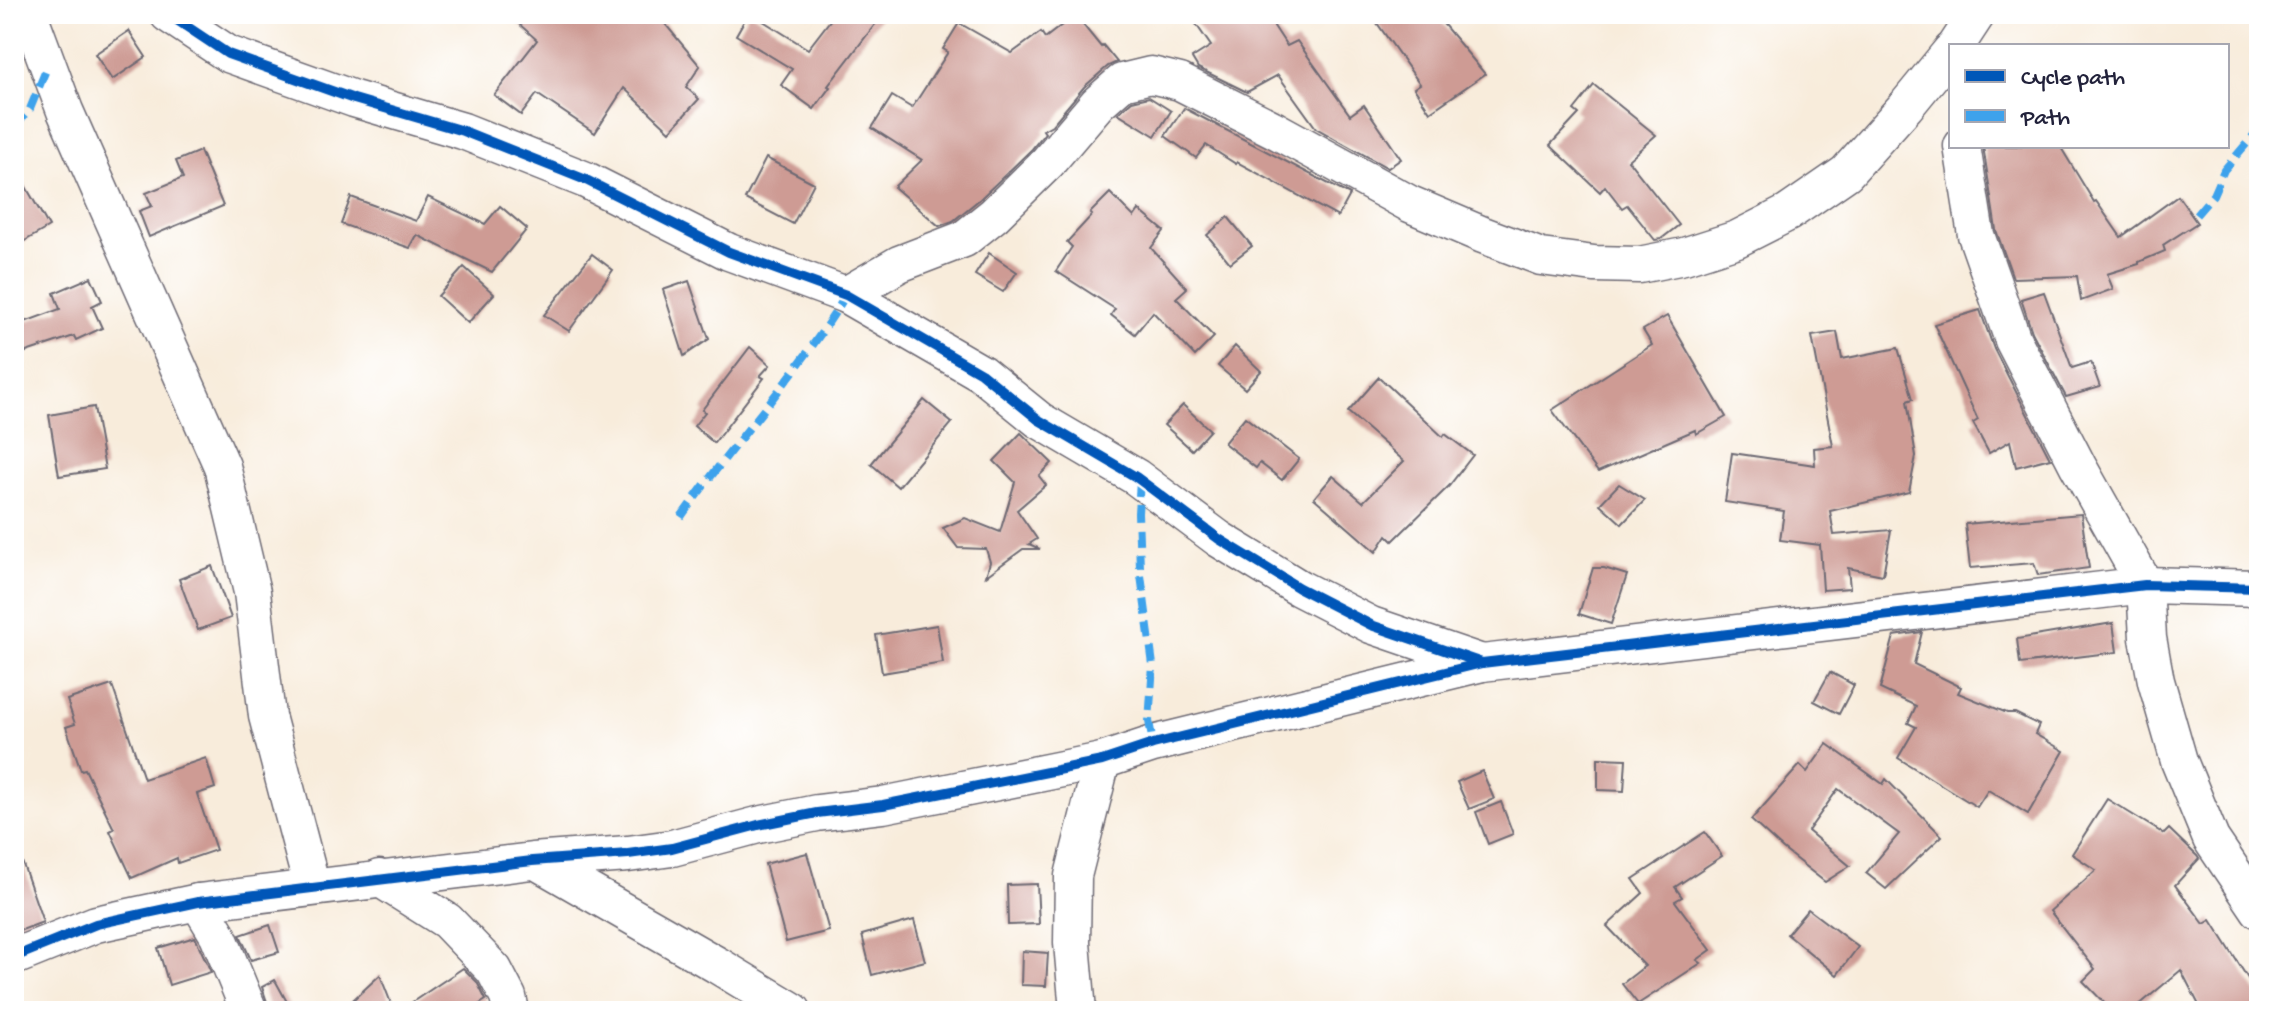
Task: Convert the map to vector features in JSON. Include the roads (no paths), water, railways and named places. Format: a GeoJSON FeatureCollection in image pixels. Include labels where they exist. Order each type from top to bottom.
{"type":"FeatureCollection","features":[{"type":"Feature","properties":{"kind":"street"},"geometry":{"type":"LineString","coordinates":[[29,14],[65,111],[222,466],[252,592],[267,716],[312,887]]}},
{"type":"Feature","properties":{"kind":"street"},"geometry":{"type":"LineString","coordinates":[[168,14],[228,54],[354,99],[463,131],[586,180],[729,252],[846,295],[981,373],[1039,420],[1136,477],[1219,539],[1299,588],[1371,625],[1482,663]]}},
{"type":"Feature","properties":{"kind":"street"},"geometry":{"type":"LineString","coordinates":[[1956,44],[1977,14]]}},
{"type":"Feature","properties":{"kind":"street"},"geometry":{"type":"LineString","coordinates":[[846,295],[899,264],[964,239],[994,215],[1047,163],[1098,103],[1122,82],[1151,75],[1180,82],[1410,204],[1483,235],[1541,257],[1594,264],[1639,265],[1684,256],[1737,239],[1799,205],[1846,173],[1949,53]]}},
{"type":"Feature","properties":{"kind":"street"},"geometry":{"type":"LineString","coordinates":[[1962,148],[1976,235],[2013,340],[2078,466],[2145,585],[2148,638],[2156,681],[2179,761],[2211,839],[2259,910]]}},
{"type":"Feature","properties":{"kind":"street"},"geometry":{"type":"LineString","coordinates":[[14,957],[96,924],[198,902],[379,878],[672,848],[817,813],[883,805],[1102,761],[1153,744],[1482,663],[2145,585],[2259,588]]}},
{"type":"Feature","properties":{"kind":"street"},"geometry":{"type":"LineString","coordinates":[[1078,1011],[1072,943],[1073,876],[1102,761]]}},
{"type":"Feature","properties":{"kind":"street"},"geometry":{"type":"LineString","coordinates":[[536,861],[793,1011]]}},
{"type":"Feature","properties":{"kind":"street"},"geometry":{"type":"LineString","coordinates":[[379,878],[447,921],[494,970],[508,997],[511,1011]]}},
{"type":"Feature","properties":{"kind":"street"},"geometry":{"type":"LineString","coordinates":[[198,902],[218,935],[249,1011]]}}]}
